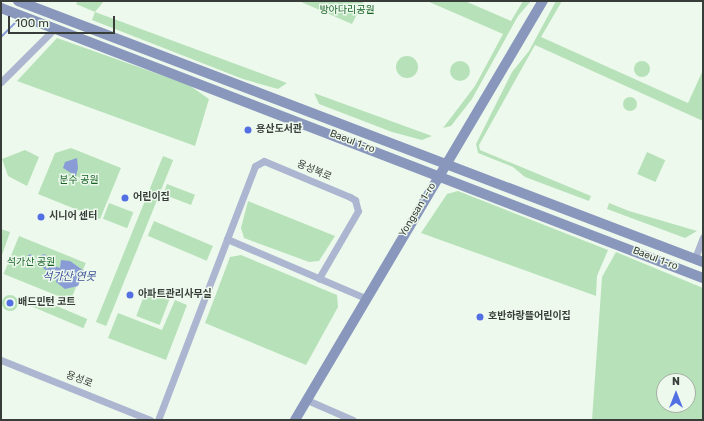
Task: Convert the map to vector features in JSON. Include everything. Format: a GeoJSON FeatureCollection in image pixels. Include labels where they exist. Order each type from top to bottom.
{"type":"FeatureCollection","features":[{"type":"Feature","properties":{"kind":"main road","name":"Baeul 1-ro"},"geometry":{"type":"LineString","coordinates":[[18,1],[447,162],[699,260]]}},
{"type":"Feature","properties":{"kind":"main road","name":"Yongsan 1-ro"},"geometry":{"type":"LineString","coordinates":[[295,420],[365,298],[543,1]]}},
{"type":"Feature","properties":{"kind":"main road","name":"Baeul 1-ro"},"geometry":{"type":"LineString","coordinates":[[1,8],[440,175],[703,278]]}},
{"type":"Feature","properties":{"kind":"street"},"geometry":{"type":"LineString","coordinates":[[1,82],[52,28]]}},
{"type":"Feature","properties":{"kind":"street","name":"용성북로"},"geometry":{"type":"LineString","coordinates":[[158,420],[255,166],[264,161],[355,200],[358,211],[319,278]]}},
{"type":"Feature","properties":{"kind":"street"},"geometry":{"type":"LineString","coordinates":[[699,260],[703,237]]}},
{"type":"Feature","properties":{"kind":"street"},"geometry":{"type":"LineString","coordinates":[[227,239],[365,298]]}},
{"type":"Feature","properties":{"kind":"street","name":"용성로"},"geometry":{"type":"LineString","coordinates":[[1,360],[150,420]]}},
{"type":"Feature","properties":{"kind":"street"},"geometry":{"type":"LineString","coordinates":[[306,400],[353,420]]}},
{"type":"Feature","properties":{"kind":"green space"},"geometry":{"type":"Polygon","coordinates":[[[78,1],[104,1],[95,12],[76,4],[78,1]]]}},
{"type":"Feature","properties":{"kind":"green space","name":"방아다리공원"},"geometry":{"type":"Polygon","coordinates":[[[299,1],[364,1],[352,24],[299,1]]]}},
{"type":"Feature","properties":{"kind":"green space"},"geometry":{"type":"Polygon","coordinates":[[[427,1],[465,1],[511,21],[523,1],[531,1],[518,16],[472,99],[451,126],[443,128],[475,86],[503,34],[427,1]]]}},
{"type":"Feature","properties":{"kind":"green space"},"geometry":{"type":"Polygon","coordinates":[[[556,1],[562,1],[541,37],[688,103],[703,70],[703,121],[535,45],[479,145],[480,150],[591,196],[589,201],[525,177],[513,167],[478,153],[476,144],[512,72],[529,51],[556,1]]]}},
{"type":"Feature","properties":{"kind":"green space"},"geometry":{"type":"Polygon","coordinates":[[[95,12],[287,83],[278,89],[243,79],[92,20],[95,12]]]}},
{"type":"Feature","properties":{"kind":"green space"},"geometry":{"type":"Polygon","coordinates":[[[57,38],[189,85],[209,99],[195,146],[17,81],[57,38]]]}},
{"type":"Feature","properties":{"kind":"green space"},"geometry":{"type":"Polygon","coordinates":[[[407,56],[415,59],[418,67],[415,75],[407,78],[399,75],[396,67],[399,59],[407,56]]]}},
{"type":"Feature","properties":{"kind":"green space"},"geometry":{"type":"Polygon","coordinates":[[[460,61],[467,64],[470,71],[467,78],[460,81],[453,78],[450,71],[453,64],[460,61]]]}},
{"type":"Feature","properties":{"kind":"green space"},"geometry":{"type":"Polygon","coordinates":[[[642,61],[648,63],[650,69],[648,75],[642,77],[636,75],[634,69],[636,63],[642,61]]]}},
{"type":"Feature","properties":{"kind":"green space"},"geometry":{"type":"Polygon","coordinates":[[[314,93],[432,136],[422,140],[392,132],[319,104],[314,93]]]}},
{"type":"Feature","properties":{"kind":"green space"},"geometry":{"type":"Polygon","coordinates":[[[627,97],[633,97],[637,101],[637,107],[633,111],[627,111],[623,107],[623,101],[627,97]]]}},
{"type":"Feature","properties":{"kind":"green space","name":"분수 공원"},"geometry":{"type":"Polygon","coordinates":[[[71,148],[121,168],[100,219],[38,194],[55,153],[71,148]]]}},
{"type":"Feature","properties":{"kind":"green space"},"geometry":{"type":"Polygon","coordinates":[[[25,150],[39,157],[27,186],[8,176],[2,159],[25,150]]]}},
{"type":"Feature","properties":{"kind":"green space"},"geometry":{"type":"Polygon","coordinates":[[[647,152],[665,160],[656,182],[637,174],[647,152]]]}},
{"type":"Feature","properties":{"kind":"green space"},"geometry":{"type":"Polygon","coordinates":[[[163,156],[173,160],[106,326],[96,322],[163,156]]]}},
{"type":"Feature","properties":{"kind":"green space"},"geometry":{"type":"Polygon","coordinates":[[[167,184],[195,195],[191,205],[163,194],[167,184]]]}},
{"type":"Feature","properties":{"kind":"green space"},"geometry":{"type":"Polygon","coordinates":[[[458,191],[608,250],[597,276],[596,296],[421,233],[447,194],[458,191]]]}},
{"type":"Feature","properties":{"kind":"green space"},"geometry":{"type":"Polygon","coordinates":[[[248,201],[335,236],[319,261],[309,262],[244,238],[241,228],[248,201]]]}},
{"type":"Feature","properties":{"kind":"green space"},"geometry":{"type":"Polygon","coordinates":[[[109,203],[133,212],[127,228],[103,219],[109,203]]]}},
{"type":"Feature","properties":{"kind":"green space"},"geometry":{"type":"Polygon","coordinates":[[[609,203],[629,211],[697,231],[685,238],[607,209],[609,203]]]}},
{"type":"Feature","properties":{"kind":"green space"},"geometry":{"type":"Polygon","coordinates":[[[154,221],[213,246],[207,261],[148,236],[154,221]]]}},
{"type":"Feature","properties":{"kind":"green space"},"geometry":{"type":"Polygon","coordinates":[[[1,229],[10,232],[1,258],[1,229]]]}},
{"type":"Feature","properties":{"kind":"green space","name":"석가산 공원"},"geometry":{"type":"Polygon","coordinates":[[[19,236],[86,263],[70,301],[4,274],[19,236]]]}},
{"type":"Feature","properties":{"kind":"green space"},"geometry":{"type":"Polygon","coordinates":[[[616,252],[703,288],[703,420],[592,420],[602,277],[616,252]]]}},
{"type":"Feature","properties":{"kind":"green space"},"geometry":{"type":"Polygon","coordinates":[[[241,255],[337,295],[338,307],[306,365],[205,323],[230,257],[241,255]]]}},
{"type":"Feature","properties":{"kind":"green space"},"geometry":{"type":"Polygon","coordinates":[[[147,288],[170,297],[160,325],[136,316],[147,288]]]}},
{"type":"Feature","properties":{"kind":"green space","name":"배드민턴 코트"},"geometry":{"type":"Polygon","coordinates":[[[7,295],[13,295],[18,300],[16,309],[13,311],[7,311],[2,306],[2,300],[7,295]]]}},
{"type":"Feature","properties":{"kind":"green space"},"geometry":{"type":"Polygon","coordinates":[[[33,296],[87,319],[83,328],[29,305],[33,296]]]}},
{"type":"Feature","properties":{"kind":"green space"},"geometry":{"type":"Polygon","coordinates":[[[175,300],[187,305],[166,360],[108,338],[118,313],[162,330],[175,300]]]}},
{"type":"Feature","properties":{"kind":"water"},"geometry":{"type":"Polygon","coordinates":[[[77,158],[78,168],[76,176],[63,168],[65,162],[77,158]]]}},
{"type":"Feature","properties":{"kind":"water","name":"석가산 연못"},"geometry":{"type":"Polygon","coordinates":[[[31,254],[34,261],[43,262],[47,269],[50,266],[46,259],[39,256],[45,254],[52,265],[60,268],[61,260],[70,261],[84,271],[78,286],[65,289],[56,282],[57,275],[44,269],[39,262],[33,262],[27,256],[31,254]]]}},
{"type":"Feature","properties":{"kind":"waterway"},"geometry":{"type":"LineString","coordinates":[[1,37],[20,18]]}},
{"type":"Feature","properties":{"kind":"place","name":"용산도서관"},"geometry":{"type":"Point","coordinates":[248,130]}},
{"type":"Feature","properties":{"kind":"place","name":"어린이집"},"geometry":{"type":"Point","coordinates":[125,198]}},
{"type":"Feature","properties":{"kind":"place","name":"시니어 센터"},"geometry":{"type":"Point","coordinates":[41,217]}},
{"type":"Feature","properties":{"kind":"place","name":"아파트관리사무실"},"geometry":{"type":"Point","coordinates":[130,295]}},
{"type":"Feature","properties":{"kind":"place","name":"배드민턴 코트"},"geometry":{"type":"Point","coordinates":[10,303]}},
{"type":"Feature","properties":{"kind":"place","name":"호반하랑뜰어린이집"},"geometry":{"type":"Point","coordinates":[480,317]}}]}
